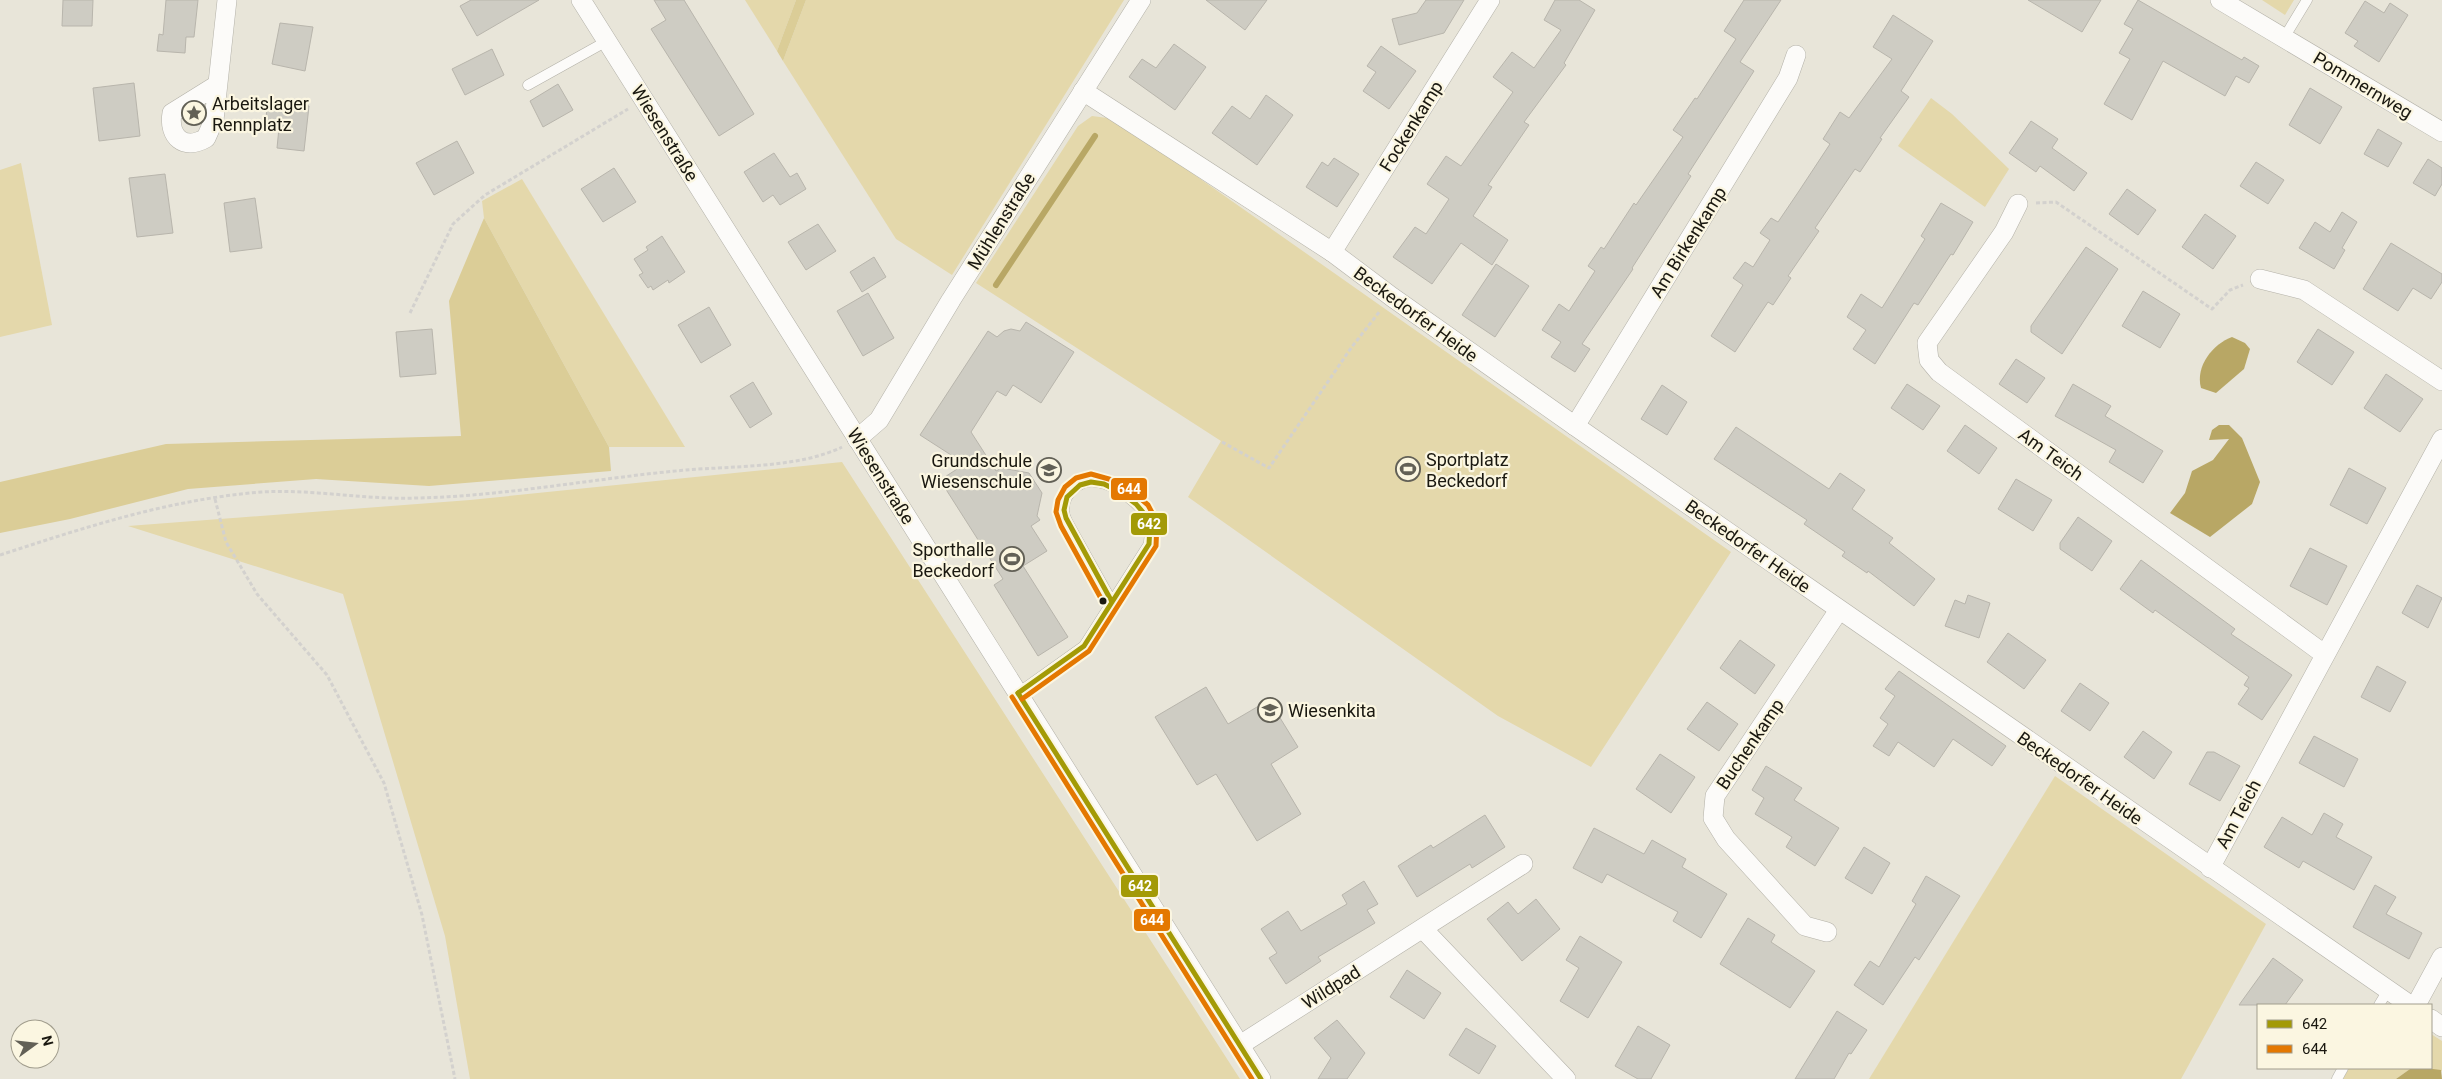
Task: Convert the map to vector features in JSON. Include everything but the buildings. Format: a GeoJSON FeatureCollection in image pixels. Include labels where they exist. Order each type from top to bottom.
{"type":"FeatureCollection","features":[{"type":"Feature","properties":{"kind":"street"},"geometry":{"type":"LineString","coordinates":[[217,85],[227,0]]}},
{"type":"Feature","properties":{"kind":"street","name":"Wiesenstraße"},"geometry":{"type":"LineString","coordinates":[[581,0],[1261,1079]]}},
{"type":"Feature","properties":{"kind":"street","name":"Mühlenstraße"},"geometry":{"type":"LineString","coordinates":[[858,439],[879,420],[951,300],[1141,0]]}},
{"type":"Feature","properties":{"kind":"street","name":"Fockenkamp"},"geometry":{"type":"LineString","coordinates":[[1332,252],[1490,0]]}},
{"type":"Feature","properties":{"kind":"street","name":"Pommernweg"},"geometry":{"type":"LineString","coordinates":[[2220,0],[2442,132]]}},
{"type":"Feature","properties":{"kind":"street","name":"Am Birkenkamp"},"geometry":{"type":"LineString","coordinates":[[1575,426],[1788,78],[1796,55]]}},
{"type":"Feature","properties":{"kind":"street","name":"Beckedorfer Heide"},"geometry":{"type":"LineString","coordinates":[[1084,91],[1332,252],[1392,297],[1575,426],[2210,868],[2384,998],[2406,1004]]}},
{"type":"Feature","properties":{"kind":"street","name":"Am Teich"},"geometry":{"type":"LineString","coordinates":[[2018,204],[2004,232],[1927,342],[1929,360],[1939,372],[2324,654]]}},
{"type":"Feature","properties":{"kind":"street"},"geometry":{"type":"LineString","coordinates":[[2260,279],[2304,290],[2442,381]]}},
{"type":"Feature","properties":{"kind":"street","name":"Am Teich"},"geometry":{"type":"LineString","coordinates":[[2210,868],[2324,654],[2442,439]]}},
{"type":"Feature","properties":{"kind":"street","name":"Buchenkamp"},"geometry":{"type":"LineString","coordinates":[[1827,932],[1805,926],[1726,839],[1712,818],[1715,796],[1839,610]]}},
{"type":"Feature","properties":{"kind":"street","name":"Wildpad"},"geometry":{"type":"LineString","coordinates":[[1240,1045],[1523,864]]}},
{"type":"Feature","properties":{"kind":"street"},"geometry":{"type":"LineString","coordinates":[[1422,928],[1566,1079]]}},
{"type":"Feature","properties":{"kind":"street"},"geometry":{"type":"LineString","coordinates":[[2417,1004],[2442,957]]}},
{"type":"Feature","properties":{"kind":"lane"},"geometry":{"type":"LineString","coordinates":[[2284,38],[2307,0]]}},
{"type":"Feature","properties":{"kind":"lane"},"geometry":{"type":"LineString","coordinates":[[528,85],[607,41]]}},
{"type":"Feature","properties":{"kind":"lane"},"geometry":{"type":"LineString","coordinates":[[1018,693],[1084,646],[1149,544],[1151,526],[1146,513],[1134,501],[1106,484],[1084,482],[1074,488],[1067,496],[1064,509],[1068,523],[1112,602]]}},
{"type":"Feature","properties":{"kind":"path"},"geometry":{"type":"LineString","coordinates":[[410,313],[454,224],[485,195],[644,100]]}},
{"type":"Feature","properties":{"kind":"path"},"geometry":{"type":"LineString","coordinates":[[2018,204],[2056,202],[2212,309],[2230,290],[2260,279]]}},
{"type":"Feature","properties":{"kind":"path"},"geometry":{"type":"LineString","coordinates":[[1222,442],[1269,468],[1351,348],[1392,297]]}},
{"type":"Feature","properties":{"kind":"path"},"geometry":{"type":"LineString","coordinates":[[0,555],[111,520],[167,505],[262,492],[307,492],[415,498],[465,496],[664,472],[809,459],[832,452],[858,439]]}},
{"type":"Feature","properties":{"kind":"path"},"geometry":{"type":"LineString","coordinates":[[215,499],[226,542],[257,594],[327,675],[384,783],[422,915],[455,1079]]}},
{"type":"Feature","properties":{"kind":"shaded area"},"geometry":{"type":"Polygon","coordinates":[[[745,0],[796,0],[777,51],[745,0]]]}},
{"type":"Feature","properties":{"kind":"shaded area"},"geometry":{"type":"Polygon","coordinates":[[[796,0],[806,0],[783,61],[777,51],[796,0]]]}},
{"type":"Feature","properties":{"kind":"shaded area"},"geometry":{"type":"Polygon","coordinates":[[[806,0],[1124,0],[952,275],[896,239],[783,61],[806,0]]]}},
{"type":"Feature","properties":{"kind":"shaded area"},"geometry":{"type":"Polygon","coordinates":[[[2262,0],[2294,0],[2285,15],[2262,0]]]}},
{"type":"Feature","properties":{"kind":"shaded area"},"geometry":{"type":"Polygon","coordinates":[[[1931,98],[1952,114],[2009,169],[1985,207],[1898,146],[1931,98]]]}},
{"type":"Feature","properties":{"kind":"shaded area","name":"Sportplatz Beckedorf"},"geometry":{"type":"Polygon","coordinates":[[[1092,116],[1115,119],[1731,552],[1591,767],[1498,716],[1188,497],[1221,441],[976,283],[1078,126],[1092,116]]]}},
{"type":"Feature","properties":{"kind":"shaded area"},"geometry":{"type":"Polygon","coordinates":[[[21,163],[52,325],[0,337],[0,170],[21,163]]]}},
{"type":"Feature","properties":{"kind":"shaded area"},"geometry":{"type":"Polygon","coordinates":[[[522,179],[685,447],[609,447],[484,218],[482,201],[522,179]]]}},
{"type":"Feature","properties":{"kind":"shaded area"},"geometry":{"type":"Polygon","coordinates":[[[484,218],[609,447],[611,471],[429,486],[316,479],[188,489],[70,519],[0,533],[0,482],[166,444],[461,436],[449,301],[484,218]]]}},
{"type":"Feature","properties":{"kind":"shaded area"},"geometry":{"type":"Polygon","coordinates":[[[2232,337],[2245,343],[2250,349],[2244,369],[2216,393],[2201,388],[2201,372],[2207,357],[2218,345],[2232,337]]]}},
{"type":"Feature","properties":{"kind":"shaded area"},"geometry":{"type":"Polygon","coordinates":[[[2219,425],[2229,425],[2242,438],[2260,482],[2252,504],[2210,537],[2170,513],[2185,493],[2192,471],[2213,460],[2229,439],[2209,440],[2212,430],[2219,425]]]}},
{"type":"Feature","properties":{"kind":"shaded area"},"geometry":{"type":"Polygon","coordinates":[[[842,462],[1240,1079],[470,1079],[445,936],[343,594],[128,526],[470,500],[842,462]]]}},
{"type":"Feature","properties":{"kind":"shaded area"},"geometry":{"type":"Polygon","coordinates":[[[2055,776],[2266,924],[2181,1079],[1869,1079],[2055,776]]]}},
{"type":"Feature","properties":{"kind":"shaded area"},"geometry":{"type":"Polygon","coordinates":[[[2432,1035],[2442,1041],[2442,1071],[2410,1069],[2432,1069],[2432,1035]]]}},
{"type":"Feature","properties":{"kind":"shaded area"},"geometry":{"type":"Polygon","coordinates":[[[2348,1069],[2410,1069],[2396,1079],[2343,1079],[2348,1069]]]}},
{"type":"Feature","properties":{"kind":"shaded area"},"geometry":{"type":"Polygon","coordinates":[[[2410,1069],[2432,1069],[2441,1070],[2442,1079],[2396,1079],[2410,1069]]]}},
{"type":"Feature","properties":{"kind":"waterway"},"geometry":{"type":"LineString","coordinates":[[996,285],[1095,136]]}},
{"type":"Feature","properties":{"kind":"transit line","name":"644"},"geometry":{"type":"LineString","coordinates":[[1022,699],[1089,651],[1156,546],[1157,522],[1148,505],[1116,481],[1091,474],[1076,478],[1065,487],[1058,500],[1056,512],[1061,526],[1103,602]]}},
{"type":"Feature","properties":{"kind":"transit line","name":"642"},"geometry":{"type":"LineString","coordinates":[[1018,693],[1084,646],[1149,544],[1150,526],[1147,517],[1136,504],[1120,492],[1104,484],[1091,482],[1080,485],[1067,497],[1064,510],[1066,518],[1112,602]]}},
{"type":"Feature","properties":{"kind":"transit line","name":"642"},"geometry":{"type":"LineString","coordinates":[[1018,693],[1261,1079]]}},
{"type":"Feature","properties":{"kind":"transit line","name":"644"},"geometry":{"type":"LineString","coordinates":[[1012,697],[1252,1079]]}},
{"type":"Feature","properties":{"kind":"place","name":"Arbeitslager Rennplatz"},"geometry":{"type":"Point","coordinates":[194,113]}},
{"type":"Feature","properties":{"kind":"place","name":"Sportplatz Beckedorf"},"geometry":{"type":"Point","coordinates":[1408,469]}},
{"type":"Feature","properties":{"kind":"place","name":"Grundschule Wiesenschule"},"geometry":{"type":"Point","coordinates":[1049,470]}},
{"type":"Feature","properties":{"kind":"place","name":"Sporthalle Beckedorf"},"geometry":{"type":"Point","coordinates":[1012,559]}},
{"type":"Feature","properties":{"kind":"place","name":"Wiesenkita"},"geometry":{"type":"Point","coordinates":[1270,710]}}]}
